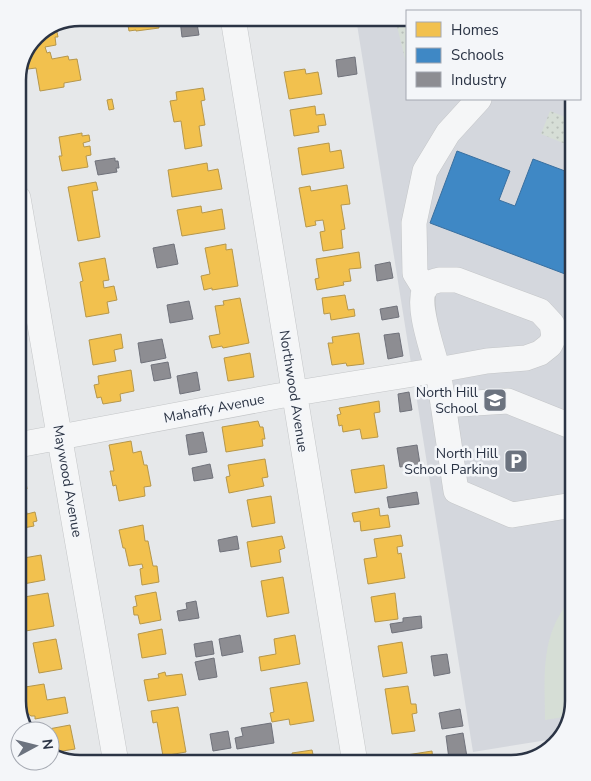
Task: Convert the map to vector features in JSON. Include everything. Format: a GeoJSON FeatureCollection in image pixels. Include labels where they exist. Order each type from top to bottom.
{"type":"FeatureCollection","features":[{"type":"Feature","properties":{"kind":"street","name":"Northwood Avenue"},"geometry":{"type":"LineString","coordinates":[[234,26],[354,755]]}},
{"type":"Feature","properties":{"kind":"street"},"geometry":{"type":"LineString","coordinates":[[479,100],[448,134],[425,171],[414,223],[414,273],[425,289],[422,293],[422,307],[438,370],[456,491],[512,515],[565,506]]}},
{"type":"Feature","properties":{"kind":"street","name":"Maywood Avenue"},"geometry":{"type":"LineString","coordinates":[[26,244],[115,755]]}},
{"type":"Feature","properties":{"kind":"street","name":"Mahaffy Avenue"},"geometry":{"type":"LineString","coordinates":[[26,444],[294,393],[487,361],[526,358],[540,354],[550,345],[554,337],[552,324],[540,311],[457,280],[439,280],[428,284],[425,289]]}},
{"type":"Feature","properties":{"kind":"street"},"geometry":{"type":"LineString","coordinates":[[443,405],[508,401],[565,423]]}},
{"type":"Feature","properties":{"kind":"shaded area","name":"North Hill School"},"geometry":{"type":"Polygon","coordinates":[[[357,26],[406,26],[406,100],[565,100],[565,701],[559,725],[547,740],[473,752],[357,26]]]}},
{"type":"Feature","properties":{"kind":"shaded area"},"geometry":{"type":"Polygon","coordinates":[[[397,26],[406,26],[406,63],[397,26]]]}},
{"type":"Feature","properties":{"kind":"shaded area"},"geometry":{"type":"Polygon","coordinates":[[[550,111],[565,117],[565,144],[541,134],[550,111]]]}},
{"type":"Feature","properties":{"kind":"shaded area"},"geometry":{"type":"Polygon","coordinates":[[[565,606],[565,701],[563,715],[562,717],[545,720],[546,655],[551,634],[565,606]]]}},
{"type":"Feature","properties":{"kind":"building: Homes"},"geometry":{"type":"Polygon","coordinates":[[[128,26],[159,26],[159,28],[136,31],[129,31],[128,26]]]}},
{"type":"Feature","properties":{"kind":"building: Homes"},"geometry":{"type":"Polygon","coordinates":[[[57,31],[58,37],[55,37],[56,45],[45,47],[47,53],[50,52],[52,59],[68,56],[69,60],[77,59],[81,80],[64,83],[64,87],[40,91],[36,68],[28,69],[30,59],[35,50],[50,35],[57,31]]]}},
{"type":"Feature","properties":{"kind":"building: Homes"},"geometry":{"type":"Polygon","coordinates":[[[305,69],[306,74],[318,72],[322,94],[289,99],[284,72],[305,69]]]}},
{"type":"Feature","properties":{"kind":"building: Homes"},"geometry":{"type":"Polygon","coordinates":[[[203,88],[205,100],[201,101],[205,125],[199,126],[202,146],[185,149],[181,121],[174,122],[170,101],[177,100],[176,92],[203,88]]]}},
{"type":"Feature","properties":{"kind":"building: Homes"},"geometry":{"type":"Polygon","coordinates":[[[112,99],[114,109],[109,110],[107,100],[112,99]]]}},
{"type":"Feature","properties":{"kind":"building: Homes"},"geometry":{"type":"Polygon","coordinates":[[[315,106],[316,115],[324,114],[326,125],[318,126],[319,132],[294,136],[290,110],[315,106]]]}},
{"type":"Feature","properties":{"kind":"building: Homes"},"geometry":{"type":"Polygon","coordinates":[[[82,133],[82,136],[89,135],[90,141],[83,143],[84,147],[90,146],[91,155],[86,156],[88,167],[62,171],[59,156],[62,156],[59,137],[82,133]]]}},
{"type":"Feature","properties":{"kind":"building: Homes"},"geometry":{"type":"Polygon","coordinates":[[[329,143],[330,152],[341,150],[344,168],[302,175],[298,148],[329,143]]]}},
{"type":"Feature","properties":{"kind":"building: Homes"},"geometry":{"type":"Polygon","coordinates":[[[207,163],[208,171],[218,169],[222,189],[172,197],[168,170],[207,163]]]}},
{"type":"Feature","properties":{"kind":"building: Homes"},"geometry":{"type":"Polygon","coordinates":[[[96,182],[98,190],[92,191],[100,237],[78,241],[68,187],[96,182]]]}},
{"type":"Feature","properties":{"kind":"building: Homes"},"geometry":{"type":"Polygon","coordinates":[[[347,185],[350,204],[341,205],[345,229],[341,230],[343,248],[323,251],[320,232],[325,231],[323,220],[315,221],[316,225],[306,227],[299,188],[310,186],[311,191],[347,185]]]}},
{"type":"Feature","properties":{"kind":"building: Homes"},"geometry":{"type":"Polygon","coordinates":[[[201,206],[202,213],[222,209],[225,229],[182,236],[177,210],[201,206]]]}},
{"type":"Feature","properties":{"kind":"building: Homes"},"geometry":{"type":"Polygon","coordinates":[[[226,244],[226,250],[232,249],[238,286],[204,290],[201,276],[210,274],[205,248],[226,244]]]}},
{"type":"Feature","properties":{"kind":"building: Homes"},"geometry":{"type":"Polygon","coordinates":[[[359,252],[361,268],[349,269],[351,281],[343,282],[344,285],[317,290],[315,279],[319,278],[316,259],[359,252]]]}},
{"type":"Feature","properties":{"kind":"building: Homes"},"geometry":{"type":"Polygon","coordinates":[[[105,258],[109,280],[103,281],[104,288],[114,286],[117,300],[107,302],[109,313],[86,317],[80,282],[83,281],[79,263],[105,258]]]}},
{"type":"Feature","properties":{"kind":"building: Homes"},"geometry":{"type":"Polygon","coordinates":[[[345,295],[348,310],[354,309],[355,316],[331,320],[330,313],[324,314],[322,298],[345,295]]]}},
{"type":"Feature","properties":{"kind":"building: Homes"},"geometry":{"type":"Polygon","coordinates":[[[240,298],[249,343],[212,348],[209,336],[220,334],[215,306],[224,305],[223,301],[240,298]]]}},
{"type":"Feature","properties":{"kind":"building: Homes"},"geometry":{"type":"Polygon","coordinates":[[[359,333],[364,364],[347,366],[346,363],[332,365],[328,343],[333,343],[332,337],[359,333]]]}},
{"type":"Feature","properties":{"kind":"building: Homes"},"geometry":{"type":"Polygon","coordinates":[[[121,334],[123,348],[114,350],[116,361],[93,365],[89,340],[121,334]]]}},
{"type":"Feature","properties":{"kind":"building: Homes"},"geometry":{"type":"Polygon","coordinates":[[[250,353],[254,377],[228,381],[224,358],[250,353]]]}},
{"type":"Feature","properties":{"kind":"building: Homes"},"geometry":{"type":"Polygon","coordinates":[[[131,370],[134,391],[120,394],[121,401],[103,404],[101,397],[97,398],[94,385],[99,384],[98,376],[131,370]]]}},
{"type":"Feature","properties":{"kind":"building: Homes"},"geometry":{"type":"Polygon","coordinates":[[[379,401],[380,412],[374,413],[378,437],[362,439],[360,429],[343,432],[342,425],[339,426],[337,415],[341,414],[339,408],[379,401]]]}},
{"type":"Feature","properties":{"kind":"building: Homes"},"geometry":{"type":"Polygon","coordinates":[[[258,421],[260,427],[263,427],[265,439],[262,439],[263,446],[226,452],[222,427],[258,421]]]}},
{"type":"Feature","properties":{"kind":"building: Homes"},"geometry":{"type":"Polygon","coordinates":[[[131,441],[133,453],[141,451],[144,465],[147,465],[151,486],[144,487],[145,496],[119,501],[116,485],[113,486],[110,471],[114,471],[109,445],[131,441]]]}},
{"type":"Feature","properties":{"kind":"building: Homes"},"geometry":{"type":"Polygon","coordinates":[[[265,459],[268,477],[262,478],[264,486],[229,493],[226,477],[230,476],[228,465],[265,459]]]}},
{"type":"Feature","properties":{"kind":"building: Homes"},"geometry":{"type":"Polygon","coordinates":[[[384,465],[387,488],[355,493],[351,470],[384,465]]]}},
{"type":"Feature","properties":{"kind":"building: Homes"},"geometry":{"type":"Polygon","coordinates":[[[271,496],[275,523],[252,527],[247,500],[271,496]]]}},
{"type":"Feature","properties":{"kind":"building: Homes"},"geometry":{"type":"Polygon","coordinates":[[[379,508],[380,516],[388,515],[390,527],[361,531],[360,521],[354,522],[352,513],[379,508]]]}},
{"type":"Feature","properties":{"kind":"building: Homes"},"geometry":{"type":"Polygon","coordinates":[[[26,509],[27,514],[35,512],[37,521],[33,522],[34,526],[26,528],[26,509]]]}},
{"type":"Feature","properties":{"kind":"building: Homes"},"geometry":{"type":"Polygon","coordinates":[[[143,525],[145,541],[148,541],[153,566],[157,566],[159,582],[142,585],[140,569],[143,568],[142,564],[129,566],[119,530],[143,525]]]}},
{"type":"Feature","properties":{"kind":"building: Homes"},"geometry":{"type":"Polygon","coordinates":[[[401,535],[403,546],[397,547],[398,554],[401,553],[405,578],[368,584],[364,559],[377,557],[374,539],[401,535]]]}},
{"type":"Feature","properties":{"kind":"building: Homes"},"geometry":{"type":"Polygon","coordinates":[[[282,536],[285,548],[279,550],[281,562],[251,567],[247,542],[282,536]]]}},
{"type":"Feature","properties":{"kind":"building: Homes"},"geometry":{"type":"Polygon","coordinates":[[[41,555],[45,580],[26,584],[26,558],[41,555]]]}},
{"type":"Feature","properties":{"kind":"building: Homes"},"geometry":{"type":"Polygon","coordinates":[[[283,577],[289,613],[267,617],[261,581],[283,577]]]}},
{"type":"Feature","properties":{"kind":"building: Homes"},"geometry":{"type":"Polygon","coordinates":[[[156,592],[161,620],[140,624],[138,615],[134,615],[133,607],[137,606],[135,596],[156,592]]]}},
{"type":"Feature","properties":{"kind":"building: Homes"},"geometry":{"type":"Polygon","coordinates":[[[48,593],[54,626],[26,631],[26,597],[48,593]]]}},
{"type":"Feature","properties":{"kind":"building: Homes"},"geometry":{"type":"Polygon","coordinates":[[[395,593],[398,619],[375,622],[371,597],[395,593]]]}},
{"type":"Feature","properties":{"kind":"building: Homes"},"geometry":{"type":"Polygon","coordinates":[[[162,629],[166,654],[142,658],[138,634],[162,629]]]}},
{"type":"Feature","properties":{"kind":"building: Homes"},"geometry":{"type":"Polygon","coordinates":[[[295,635],[300,664],[261,671],[259,657],[276,654],[274,639],[295,635]]]}},
{"type":"Feature","properties":{"kind":"building: Homes"},"geometry":{"type":"Polygon","coordinates":[[[56,639],[62,669],[39,673],[33,643],[56,639]]]}},
{"type":"Feature","properties":{"kind":"building: Homes"},"geometry":{"type":"Polygon","coordinates":[[[402,642],[407,673],[383,677],[378,646],[402,642]]]}},
{"type":"Feature","properties":{"kind":"building: Homes"},"geometry":{"type":"Polygon","coordinates":[[[165,672],[166,676],[182,674],[186,695],[148,701],[144,680],[159,678],[158,674],[165,672]]]}},
{"type":"Feature","properties":{"kind":"building: Homes"},"geometry":{"type":"Polygon","coordinates":[[[307,682],[314,721],[290,725],[289,719],[272,722],[270,713],[274,712],[270,688],[307,682]]]}},
{"type":"Feature","properties":{"kind":"building: Homes"},"geometry":{"type":"Polygon","coordinates":[[[44,684],[47,700],[65,697],[68,713],[35,719],[35,716],[28,714],[26,687],[44,684]]]}},
{"type":"Feature","properties":{"kind":"building: Homes"},"geometry":{"type":"Polygon","coordinates":[[[408,686],[411,704],[416,704],[417,713],[412,714],[415,731],[392,734],[385,689],[408,686]]]}},
{"type":"Feature","properties":{"kind":"building: Homes"},"geometry":{"type":"Polygon","coordinates":[[[178,707],[186,752],[163,755],[157,722],[153,723],[151,711],[178,707]]]}},
{"type":"Feature","properties":{"kind":"building: Homes"},"geometry":{"type":"Polygon","coordinates":[[[70,725],[75,749],[61,751],[60,727],[70,725]]]}},
{"type":"Feature","properties":{"kind":"building: Homes"},"geometry":{"type":"Polygon","coordinates":[[[312,750],[313,755],[292,755],[292,753],[312,750]]]}},
{"type":"Feature","properties":{"kind":"building: Homes"},"geometry":{"type":"Polygon","coordinates":[[[432,751],[432,755],[407,755],[432,751]]]}},
{"type":"Feature","properties":{"kind":"building: Schools"},"geometry":{"type":"Polygon","coordinates":[[[457,151],[510,171],[499,200],[515,206],[533,159],[565,171],[565,274],[430,223],[457,151]]]}},
{"type":"Feature","properties":{"kind":"building: Industry"},"geometry":{"type":"Polygon","coordinates":[[[181,26],[197,26],[199,35],[182,37],[181,26]]]}},
{"type":"Feature","properties":{"kind":"building: Industry"},"geometry":{"type":"Polygon","coordinates":[[[355,57],[357,74],[338,77],[336,60],[355,57]]]}},
{"type":"Feature","properties":{"kind":"building: Industry"},"geometry":{"type":"Polygon","coordinates":[[[115,158],[115,161],[118,161],[119,168],[116,168],[117,172],[98,175],[95,161],[115,158]]]}},
{"type":"Feature","properties":{"kind":"building: Industry"},"geometry":{"type":"Polygon","coordinates":[[[174,244],[178,264],[157,268],[153,248],[174,244]]]}},
{"type":"Feature","properties":{"kind":"building: Industry"},"geometry":{"type":"Polygon","coordinates":[[[390,262],[393,278],[377,281],[375,265],[390,262]]]}},
{"type":"Feature","properties":{"kind":"building: Industry"},"geometry":{"type":"Polygon","coordinates":[[[189,301],[193,319],[170,323],[167,305],[189,301]]]}},
{"type":"Feature","properties":{"kind":"building: Industry"},"geometry":{"type":"Polygon","coordinates":[[[397,306],[399,317],[382,320],[380,309],[397,306]]]}},
{"type":"Feature","properties":{"kind":"building: Industry"},"geometry":{"type":"Polygon","coordinates":[[[399,333],[403,356],[388,359],[384,335],[399,333]]]}},
{"type":"Feature","properties":{"kind":"building: Industry"},"geometry":{"type":"Polygon","coordinates":[[[162,339],[166,358],[141,363],[138,343],[162,339]]]}},
{"type":"Feature","properties":{"kind":"building: Industry"},"geometry":{"type":"Polygon","coordinates":[[[168,362],[171,378],[154,381],[151,365],[168,362]]]}},
{"type":"Feature","properties":{"kind":"building: Industry"},"geometry":{"type":"Polygon","coordinates":[[[197,372],[200,390],[180,394],[177,376],[197,372]]]}},
{"type":"Feature","properties":{"kind":"building: Industry"},"geometry":{"type":"Polygon","coordinates":[[[409,392],[412,410],[400,412],[398,394],[409,392]]]}},
{"type":"Feature","properties":{"kind":"building: Industry"},"geometry":{"type":"Polygon","coordinates":[[[203,432],[207,452],[189,455],[186,435],[203,432]]]}},
{"type":"Feature","properties":{"kind":"building: Industry"},"geometry":{"type":"Polygon","coordinates":[[[417,445],[420,464],[400,467],[397,448],[417,445]]]}},
{"type":"Feature","properties":{"kind":"building: Industry"},"geometry":{"type":"Polygon","coordinates":[[[210,464],[213,478],[194,481],[192,468],[210,464]]]}},
{"type":"Feature","properties":{"kind":"building: Industry"},"geometry":{"type":"Polygon","coordinates":[[[417,492],[419,504],[389,508],[387,497],[417,492]]]}},
{"type":"Feature","properties":{"kind":"building: Industry"},"geometry":{"type":"Polygon","coordinates":[[[237,536],[239,549],[220,552],[218,540],[237,536]]]}},
{"type":"Feature","properties":{"kind":"building: Industry"},"geometry":{"type":"Polygon","coordinates":[[[196,601],[199,618],[179,621],[177,611],[187,609],[186,603],[196,601]]]}},
{"type":"Feature","properties":{"kind":"building: Industry"},"geometry":{"type":"Polygon","coordinates":[[[421,616],[422,628],[392,633],[390,624],[403,622],[403,618],[421,616]]]}},
{"type":"Feature","properties":{"kind":"building: Industry"},"geometry":{"type":"Polygon","coordinates":[[[240,635],[243,652],[222,656],[219,639],[240,635]]]}},
{"type":"Feature","properties":{"kind":"building: Industry"},"geometry":{"type":"Polygon","coordinates":[[[212,641],[214,654],[196,657],[194,644],[212,641]]]}},
{"type":"Feature","properties":{"kind":"building: Industry"},"geometry":{"type":"Polygon","coordinates":[[[447,654],[450,673],[434,676],[431,656],[447,654]]]}},
{"type":"Feature","properties":{"kind":"building: Industry"},"geometry":{"type":"Polygon","coordinates":[[[214,658],[217,677],[199,680],[195,662],[214,658]]]}},
{"type":"Feature","properties":{"kind":"building: Industry"},"geometry":{"type":"Polygon","coordinates":[[[460,709],[463,726],[442,729],[439,713],[460,709]]]}},
{"type":"Feature","properties":{"kind":"building: Industry"},"geometry":{"type":"Polygon","coordinates":[[[271,723],[274,743],[237,749],[235,738],[243,736],[241,728],[271,723]]]}},
{"type":"Feature","properties":{"kind":"building: Industry"},"geometry":{"type":"Polygon","coordinates":[[[228,731],[231,748],[213,751],[210,734],[228,731]]]}},
{"type":"Feature","properties":{"kind":"building: Industry"},"geometry":{"type":"Polygon","coordinates":[[[463,733],[467,755],[448,755],[446,736],[463,733]]]}},
{"type":"Feature","properties":{"kind":"place","name":"North Hill School"},"geometry":{"type":"Point","coordinates":[495,400]}},
{"type":"Feature","properties":{"kind":"place","name":"North Hill School Parking"},"geometry":{"type":"Point","coordinates":[516,461]}}]}
